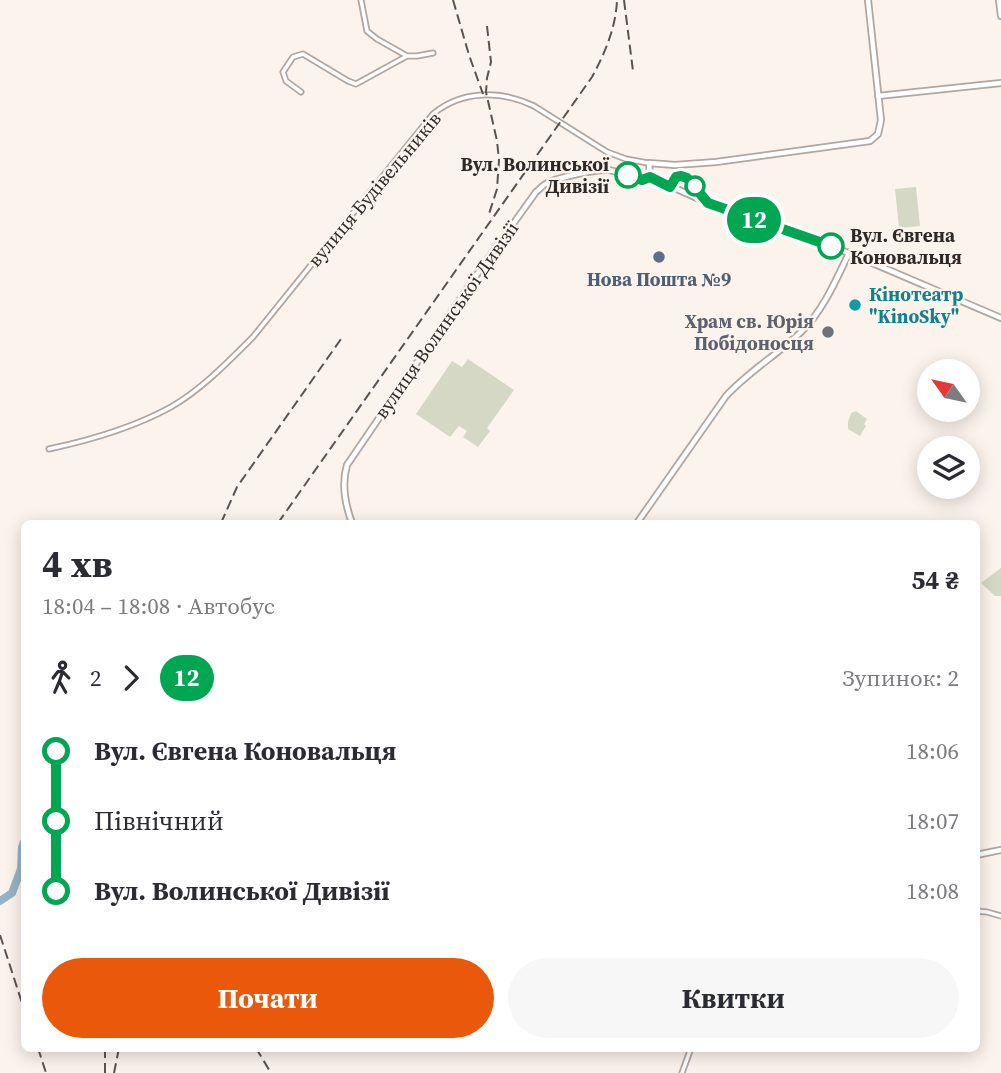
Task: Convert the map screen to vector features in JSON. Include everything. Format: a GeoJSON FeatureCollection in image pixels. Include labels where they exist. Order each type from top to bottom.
{"type":"FeatureCollection","features":[{"type":"Feature","properties":{"kind":"street"},"geometry":{"type":"LineString","coordinates":[[362,0],[367,31],[407,56],[433,53]]}},
{"type":"Feature","properties":{"kind":"street"},"geometry":{"type":"LineString","coordinates":[[868,0],[878,96],[1001,83]]}},
{"type":"Feature","properties":{"kind":"street"},"geometry":{"type":"LineString","coordinates":[[999,0],[1001,16]]}},
{"type":"Feature","properties":{"kind":"street"},"geometry":{"type":"LineString","coordinates":[[301,92],[286,81],[283,72],[293,57],[303,54],[356,84],[407,56]]}},
{"type":"Feature","properties":{"kind":"street","name":"вулиця Будівельників"},"geometry":{"type":"LineString","coordinates":[[49,449],[105,435],[154,415],[172,406],[219,370],[253,337],[433,114],[455,100],[487,94],[522,100],[607,152],[626,159],[675,165],[870,141],[878,134],[881,120],[878,96]]}},
{"type":"Feature","properties":{"kind":"street"},"geometry":{"type":"LineString","coordinates":[[649,163],[650,177]]}},
{"type":"Feature","properties":{"kind":"street","name":"вулиця Волинської Дивізії"},"geometry":{"type":"LineString","coordinates":[[351,520],[343,484],[347,465],[536,192],[552,180],[600,170],[642,180],[650,177],[708,203],[849,253],[1001,318]]}},
{"type":"Feature","properties":{"kind":"street"},"geometry":{"type":"LineString","coordinates":[[639,520],[726,396],[797,336],[813,319],[849,253]]}},
{"type":"Feature","properties":{"kind":"street"},"geometry":{"type":"LineString","coordinates":[[980,854],[1001,850]]}},
{"type":"Feature","properties":{"kind":"street"},"geometry":{"type":"LineString","coordinates":[[980,911],[1001,916]]}},
{"type":"Feature","properties":{"kind":"street"},"geometry":{"type":"LineString","coordinates":[[682,1073],[689,1052]]}},
{"type":"Feature","properties":{"kind":"green space"},"geometry":{"type":"Polygon","coordinates":[[[916,187],[920,226],[899,228],[895,189],[916,187]]]}},
{"type":"Feature","properties":{"kind":"green space"},"geometry":{"type":"Polygon","coordinates":[[[468,359],[514,390],[487,428],[490,431],[478,447],[463,437],[467,431],[459,426],[450,437],[416,414],[452,361],[462,367],[468,359]]]}},
{"type":"Feature","properties":{"kind":"green space"},"geometry":{"type":"Polygon","coordinates":[[[856,411],[867,419],[860,436],[848,429],[851,413],[856,411]]]}},
{"type":"Feature","properties":{"kind":"green space"},"geometry":{"type":"Polygon","coordinates":[[[1001,568],[1001,596],[995,596],[981,583],[1001,568]]]}},
{"type":"Feature","properties":{"kind":"waterway"},"geometry":{"type":"LineString","coordinates":[[0,901],[12,893],[21,869]]}},
{"type":"Feature","properties":{"kind":"railway"},"geometry":{"type":"LineString","coordinates":[[453,0],[483,94]]}},
{"type":"Feature","properties":{"kind":"railway"},"geometry":{"type":"LineString","coordinates":[[280,520],[592,77],[609,40],[617,0]]}},
{"type":"Feature","properties":{"kind":"railway"},"geometry":{"type":"LineString","coordinates":[[624,0],[633,71]]}},
{"type":"Feature","properties":{"kind":"railway"},"geometry":{"type":"LineString","coordinates":[[487,26],[491,62],[486,92],[499,160],[497,189],[489,214]]}},
{"type":"Feature","properties":{"kind":"railway"},"geometry":{"type":"LineString","coordinates":[[222,520],[237,487],[341,339]]}},
{"type":"Feature","properties":{"kind":"railway"},"geometry":{"type":"LineString","coordinates":[[0,935],[21,1000]]}},
{"type":"Feature","properties":{"kind":"railway"},"geometry":{"type":"LineString","coordinates":[[39,1052],[46,1073]]}},
{"type":"Feature","properties":{"kind":"railway"},"geometry":{"type":"LineString","coordinates":[[105,1052],[105,1073]]}},
{"type":"Feature","properties":{"kind":"railway"},"geometry":{"type":"LineString","coordinates":[[114,1073],[118,1052]]}},
{"type":"Feature","properties":{"kind":"railway"},"geometry":{"type":"LineString","coordinates":[[258,1052],[271,1073]]}},
{"type":"Feature","properties":{"kind":"bus line","name":"12"},"geometry":{"type":"LineString","coordinates":[[628,175],[642,180],[650,177],[670,187],[676,177],[687,178],[708,203],[831,246]]}},
{"type":"Feature","properties":{"kind":"place","name":"Вул. Волинської Дивізії"},"geometry":{"type":"Point","coordinates":[628,175]}},
{"type":"Feature","properties":{"kind":"place","name":"Вул. Євгена Коновальця"},"geometry":{"type":"Point","coordinates":[831,246]}},
{"type":"Feature","properties":{"kind":"place","name":"Нова Пошта №9"},"geometry":{"type":"Point","coordinates":[659,257]}},
{"type":"Feature","properties":{"kind":"place","name":"Кінотеатр \"KinoSky\""},"geometry":{"type":"Point","coordinates":[855,305]}},
{"type":"Feature","properties":{"kind":"place","name":"Храм св. Юрія Побідоносця"},"geometry":{"type":"Point","coordinates":[828,332]}}]}
